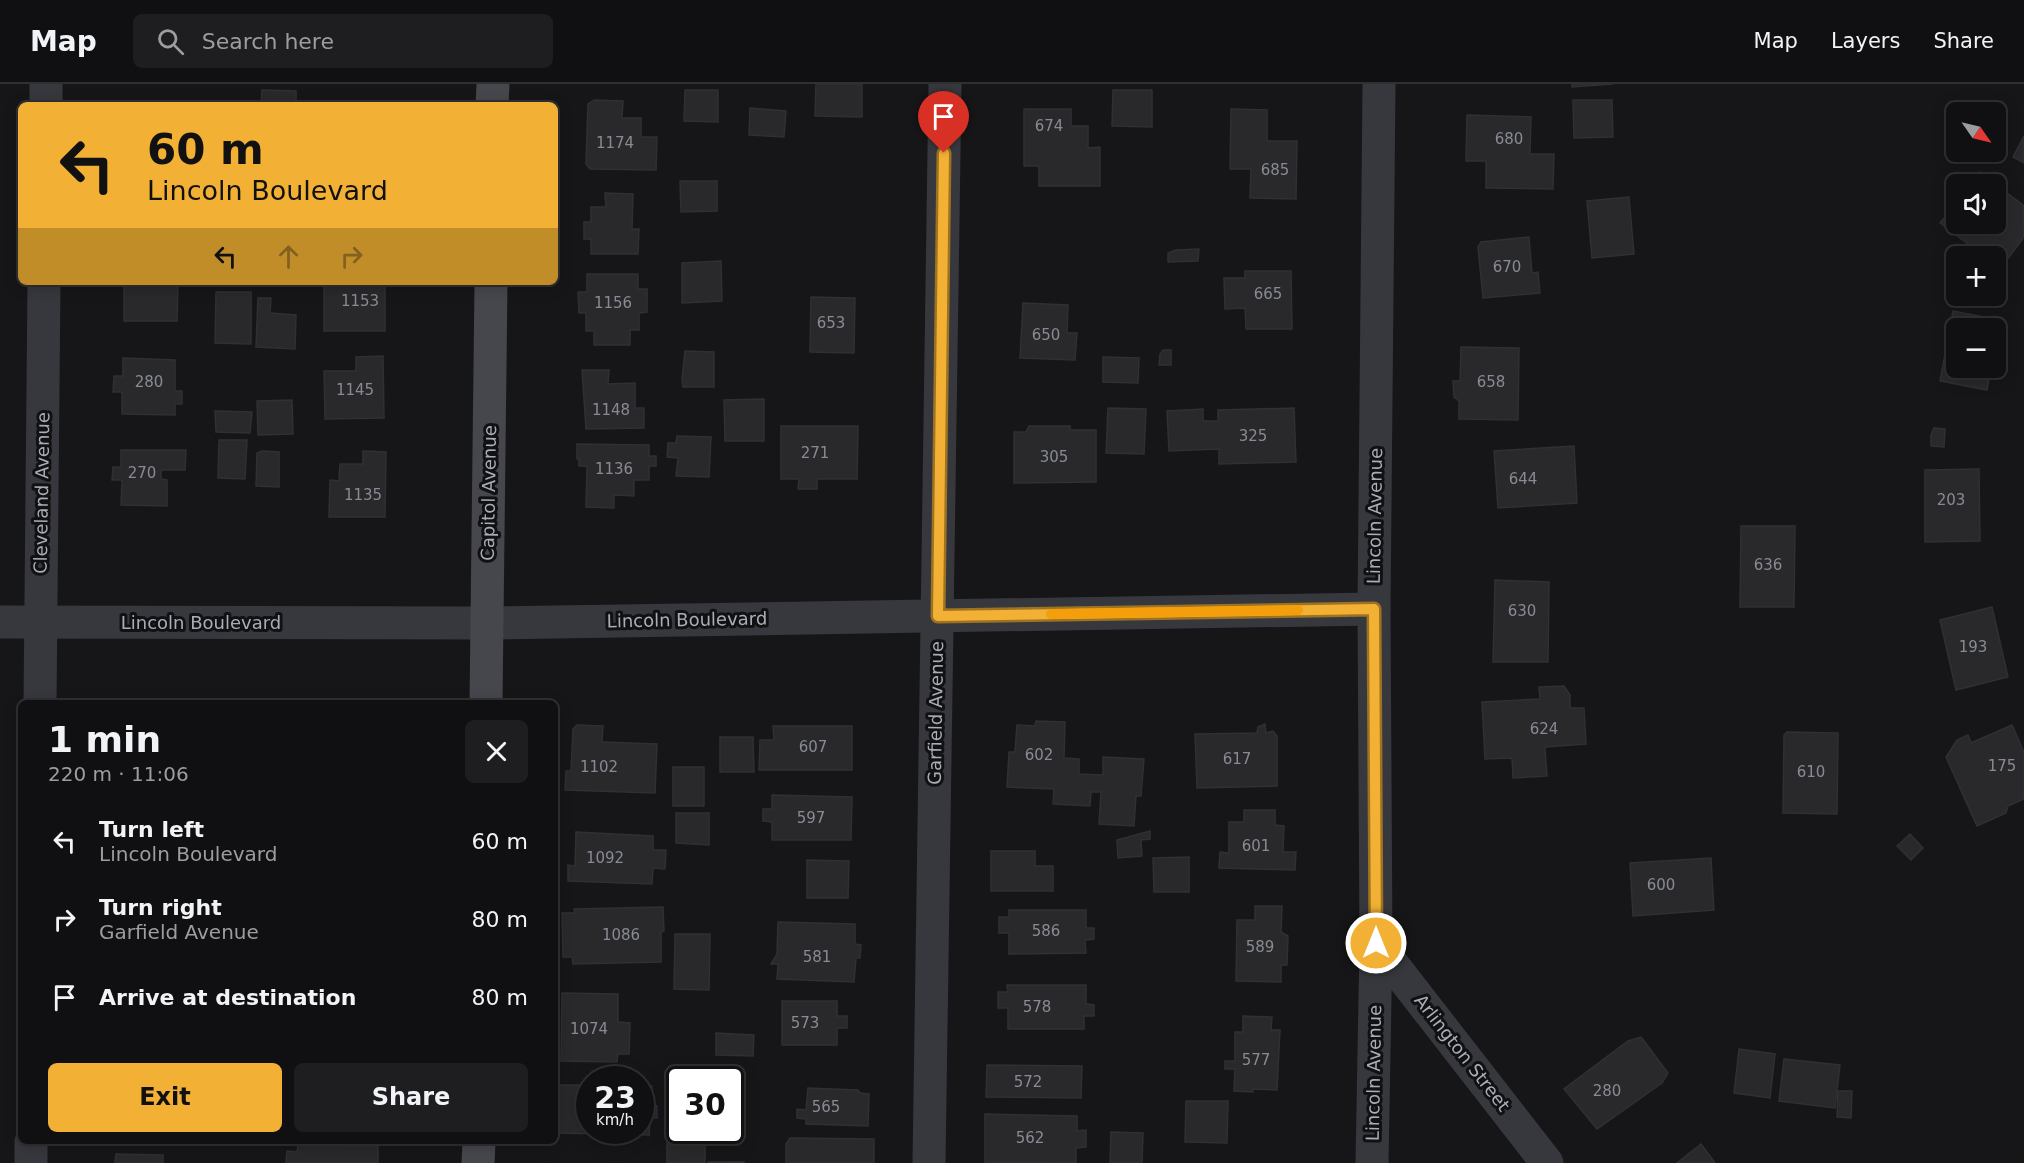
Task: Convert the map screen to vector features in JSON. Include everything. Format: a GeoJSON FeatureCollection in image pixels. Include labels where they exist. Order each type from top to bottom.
{"type":"FeatureCollection","features":[{"type":"Feature","properties":{"kind":"main road"},"geometry":{"type":"LineString","coordinates":[[492,102],[493,84]]}},
{"type":"Feature","properties":{"kind":"main road","name":"Capitol Avenue"},"geometry":{"type":"LineString","coordinates":[[486,700],[491,285]]}},
{"type":"Feature","properties":{"kind":"main road"},"geometry":{"type":"LineString","coordinates":[[478,1163],[479,1144]]}},
{"type":"Feature","properties":{"kind":"street"},"geometry":{"type":"LineString","coordinates":[[46,84],[46,102]]}},
{"type":"Feature","properties":{"kind":"street","name":"Garfield Avenue"},"geometry":{"type":"LineString","coordinates":[[929,1163],[945,84]]}},
{"type":"Feature","properties":{"kind":"street","name":"Lincoln Avenue"},"geometry":{"type":"LineString","coordinates":[[1372,1163],[1376,943],[1374,609],[1379,84]]}},
{"type":"Feature","properties":{"kind":"street","name":"Cleveland Avenue"},"geometry":{"type":"LineString","coordinates":[[40,700],[44,285]]}},
{"type":"Feature","properties":{"kind":"street","name":"Lincoln Boulevard"},"geometry":{"type":"LineString","coordinates":[[0,622],[487,623],[1374,609]]}},
{"type":"Feature","properties":{"kind":"street","name":"Arlington Street"},"geometry":{"type":"LineString","coordinates":[[1376,943],[1546,1163]]}},
{"type":"Feature","properties":{"kind":"street"},"geometry":{"type":"LineString","coordinates":[[31,1144],[31,1163]]}},
{"type":"Feature","properties":{"kind":"building"},"geometry":{"type":"Polygon","coordinates":[[[816,84],[862,84],[862,117],[815,116],[816,84]]]}},
{"type":"Feature","properties":{"kind":"building"},"geometry":{"type":"Polygon","coordinates":[[[1572,84],[1613,84],[1572,87],[1572,84]]]}},
{"type":"Feature","properties":{"kind":"building"},"geometry":{"type":"Polygon","coordinates":[[[262,90],[296,91],[296,102],[261,102],[262,90]]]}},
{"type":"Feature","properties":{"kind":"building"},"geometry":{"type":"Polygon","coordinates":[[[685,90],[718,90],[718,122],[684,121],[685,90]]]}},
{"type":"Feature","properties":{"kind":"building"},"geometry":{"type":"Polygon","coordinates":[[[1113,90],[1152,90],[1152,127],[1112,126],[1113,90]]]}},
{"type":"Feature","properties":{"kind":"building"},"geometry":{"type":"Polygon","coordinates":[[[594,100],[623,101],[622,118],[641,118],[641,137],[657,137],[656,170],[590,169],[586,164],[588,104],[594,100]]]}},
{"type":"Feature","properties":{"kind":"building"},"geometry":{"type":"Polygon","coordinates":[[[1573,100],[1612,100],[1613,137],[1574,138],[1573,100]]]}},
{"type":"Feature","properties":{"kind":"building"},"geometry":{"type":"Polygon","coordinates":[[[750,108],[786,111],[784,137],[749,135],[750,108]]]}},
{"type":"Feature","properties":{"kind":"building"},"geometry":{"type":"Polygon","coordinates":[[[1024,109],[1071,109],[1071,126],[1088,126],[1088,148],[1100,147],[1100,186],[1039,186],[1039,166],[1024,166],[1024,109]]]}},
{"type":"Feature","properties":{"kind":"building"},"geometry":{"type":"Polygon","coordinates":[[[1231,109],[1267,110],[1267,141],[1297,141],[1296,199],[1250,198],[1251,169],[1230,169],[1231,109]]]}},
{"type":"Feature","properties":{"kind":"building"},"geometry":{"type":"Polygon","coordinates":[[[1467,115],[1531,117],[1530,154],[1554,154],[1553,189],[1486,188],[1486,161],[1466,161],[1467,115]]]}},
{"type":"Feature","properties":{"kind":"building"},"geometry":{"type":"Polygon","coordinates":[[[2024,136],[2024,163],[2013,157],[2024,136]]]}},
{"type":"Feature","properties":{"kind":"building"},"geometry":{"type":"Polygon","coordinates":[[[680,181],[717,181],[717,211],[681,212],[680,181]]]}},
{"type":"Feature","properties":{"kind":"building"},"geometry":{"type":"Polygon","coordinates":[[[2006,192],[2024,206],[2024,237],[2006,261],[2006,246],[1971,246],[1955,234],[2006,234],[2006,192]]]}},
{"type":"Feature","properties":{"kind":"building"},"geometry":{"type":"Polygon","coordinates":[[[605,193],[633,194],[632,229],[639,229],[638,254],[591,254],[591,239],[584,239],[584,222],[591,222],[591,207],[606,207],[605,193]]]}},
{"type":"Feature","properties":{"kind":"building"},"geometry":{"type":"Polygon","coordinates":[[[1629,197],[1634,254],[1592,258],[1587,201],[1629,197]]]}},
{"type":"Feature","properties":{"kind":"building"},"geometry":{"type":"Polygon","coordinates":[[[1946,216],[1946,228],[1940,223],[1946,216]]]}},
{"type":"Feature","properties":{"kind":"building"},"geometry":{"type":"Polygon","coordinates":[[[1529,237],[1532,273],[1538,272],[1540,293],[1483,298],[1478,247],[1481,242],[1529,237]]]}},
{"type":"Feature","properties":{"kind":"building"},"geometry":{"type":"Polygon","coordinates":[[[1199,249],[1198,261],[1168,262],[1168,253],[1176,250],[1199,249]]]}},
{"type":"Feature","properties":{"kind":"building"},"geometry":{"type":"Polygon","coordinates":[[[721,261],[722,301],[682,303],[682,263],[721,261]]]}},
{"type":"Feature","properties":{"kind":"building"},"geometry":{"type":"Polygon","coordinates":[[[1245,271],[1291,271],[1292,329],[1246,329],[1245,308],[1225,309],[1224,278],[1245,278],[1245,271]]]}},
{"type":"Feature","properties":{"kind":"building"},"geometry":{"type":"Polygon","coordinates":[[[587,274],[638,274],[638,289],[647,289],[647,312],[639,313],[639,330],[630,330],[630,345],[594,345],[594,331],[586,331],[586,313],[579,313],[578,292],[587,292],[587,274]]]}},
{"type":"Feature","properties":{"kind":"building"},"geometry":{"type":"Polygon","coordinates":[[[124,285],[178,285],[177,321],[124,321],[124,285]]]}},
{"type":"Feature","properties":{"kind":"building"},"geometry":{"type":"Polygon","coordinates":[[[324,285],[385,285],[385,331],[324,331],[324,285]]]}},
{"type":"Feature","properties":{"kind":"building"},"geometry":{"type":"Polygon","coordinates":[[[216,292],[251,292],[251,344],[215,343],[216,292]]]}},
{"type":"Feature","properties":{"kind":"building"},"geometry":{"type":"Polygon","coordinates":[[[811,297],[855,298],[854,353],[810,352],[811,297]]]}},
{"type":"Feature","properties":{"kind":"building"},"geometry":{"type":"Polygon","coordinates":[[[258,298],[271,298],[270,313],[296,315],[295,349],[256,347],[258,298]]]}},
{"type":"Feature","properties":{"kind":"building"},"geometry":{"type":"Polygon","coordinates":[[[1023,303],[1068,305],[1067,333],[1077,333],[1075,360],[1020,358],[1023,303]]]}},
{"type":"Feature","properties":{"kind":"building"},"geometry":{"type":"Polygon","coordinates":[[[1953,311],[1990,318],[1952,318],[1953,311]]]}},
{"type":"Feature","properties":{"kind":"building"},"geometry":{"type":"Polygon","coordinates":[[[1461,347],[1519,348],[1518,420],[1459,419],[1459,401],[1454,397],[1453,381],[1460,381],[1461,347]]]}},
{"type":"Feature","properties":{"kind":"building"},"geometry":{"type":"Polygon","coordinates":[[[1946,349],[1946,378],[1989,378],[1987,390],[1940,381],[1946,349]]]}},
{"type":"Feature","properties":{"kind":"building"},"geometry":{"type":"Polygon","coordinates":[[[1163,350],[1171,350],[1171,365],[1159,365],[1160,354],[1163,350]]]}},
{"type":"Feature","properties":{"kind":"building"},"geometry":{"type":"Polygon","coordinates":[[[685,351],[714,352],[714,387],[683,387],[685,351]]]}},
{"type":"Feature","properties":{"kind":"building"},"geometry":{"type":"Polygon","coordinates":[[[383,356],[384,418],[325,419],[324,371],[356,371],[356,357],[383,356]]]}},
{"type":"Feature","properties":{"kind":"building"},"geometry":{"type":"Polygon","coordinates":[[[1103,357],[1139,358],[1138,383],[1103,382],[1103,357]]]}},
{"type":"Feature","properties":{"kind":"building"},"geometry":{"type":"Polygon","coordinates":[[[123,358],[175,360],[175,391],[182,391],[182,404],[175,404],[175,415],[122,414],[122,392],[113,392],[114,376],[123,376],[123,358]]]}},
{"type":"Feature","properties":{"kind":"building"},"geometry":{"type":"Polygon","coordinates":[[[582,370],[609,370],[608,384],[635,383],[635,408],[644,408],[644,428],[586,429],[582,370]]]}},
{"type":"Feature","properties":{"kind":"building"},"geometry":{"type":"Polygon","coordinates":[[[764,399],[764,441],[725,441],[724,400],[764,399]]]}},
{"type":"Feature","properties":{"kind":"building"},"geometry":{"type":"Polygon","coordinates":[[[292,400],[293,434],[258,435],[257,401],[292,400]]]}},
{"type":"Feature","properties":{"kind":"building"},"geometry":{"type":"Polygon","coordinates":[[[1108,408],[1146,409],[1144,454],[1106,453],[1108,408]]]}},
{"type":"Feature","properties":{"kind":"building"},"geometry":{"type":"Polygon","coordinates":[[[1294,408],[1296,462],[1219,464],[1219,449],[1169,451],[1167,411],[1203,409],[1203,421],[1218,421],[1218,410],[1294,408]]]}},
{"type":"Feature","properties":{"kind":"building"},"geometry":{"type":"Polygon","coordinates":[[[215,411],[252,412],[250,433],[216,432],[215,411]]]}},
{"type":"Feature","properties":{"kind":"building"},"geometry":{"type":"Polygon","coordinates":[[[781,426],[858,426],[857,479],[817,479],[817,489],[798,489],[799,479],[781,479],[781,426]]]}},
{"type":"Feature","properties":{"kind":"building"},"geometry":{"type":"Polygon","coordinates":[[[1029,426],[1070,426],[1070,430],[1096,430],[1096,482],[1014,483],[1014,432],[1026,432],[1029,426]]]}},
{"type":"Feature","properties":{"kind":"building"},"geometry":{"type":"Polygon","coordinates":[[[1934,428],[1945,429],[1944,447],[1931,446],[1931,435],[1934,428]]]}},
{"type":"Feature","properties":{"kind":"building"},"geometry":{"type":"Polygon","coordinates":[[[677,436],[711,437],[709,477],[676,476],[678,458],[667,457],[668,443],[676,443],[677,436]]]}},
{"type":"Feature","properties":{"kind":"building"},"geometry":{"type":"Polygon","coordinates":[[[219,440],[247,440],[245,479],[218,478],[219,440]]]}},
{"type":"Feature","properties":{"kind":"building"},"geometry":{"type":"Polygon","coordinates":[[[577,444],[649,445],[649,456],[656,456],[656,466],[649,466],[649,480],[634,480],[634,496],[614,495],[614,508],[586,507],[587,466],[579,466],[577,444]]]}},
{"type":"Feature","properties":{"kind":"building"},"geometry":{"type":"Polygon","coordinates":[[[1574,446],[1577,503],[1498,508],[1494,451],[1574,446]]]}},
{"type":"Feature","properties":{"kind":"building"},"geometry":{"type":"Polygon","coordinates":[[[121,450],[186,450],[185,470],[161,470],[161,479],[167,480],[167,506],[121,505],[122,480],[112,480],[113,467],[121,467],[121,450]]]}},
{"type":"Feature","properties":{"kind":"building"},"geometry":{"type":"Polygon","coordinates":[[[363,451],[386,452],[385,517],[329,517],[330,480],[339,481],[340,464],[363,464],[363,451]]]}},
{"type":"Feature","properties":{"kind":"building"},"geometry":{"type":"Polygon","coordinates":[[[279,452],[279,487],[256,486],[257,453],[279,452]]]}},
{"type":"Feature","properties":{"kind":"building"},"geometry":{"type":"Polygon","coordinates":[[[1979,469],[1980,541],[1925,542],[1925,470],[1979,469]]]}},
{"type":"Feature","properties":{"kind":"building"},"geometry":{"type":"Polygon","coordinates":[[[1741,526],[1795,526],[1794,607],[1740,607],[1741,526]]]}},
{"type":"Feature","properties":{"kind":"building"},"geometry":{"type":"Polygon","coordinates":[[[1495,580],[1549,582],[1548,662],[1493,662],[1495,580]]]}},
{"type":"Feature","properties":{"kind":"building"},"geometry":{"type":"Polygon","coordinates":[[[1992,607],[2008,677],[1956,690],[1940,620],[1992,607]]]}},
{"type":"Feature","properties":{"kind":"building"},"geometry":{"type":"Polygon","coordinates":[[[1564,686],[1570,695],[1570,708],[1584,708],[1586,744],[1545,747],[1547,776],[1513,778],[1512,758],[1485,759],[1482,702],[1540,699],[1539,687],[1564,686]]]}},
{"type":"Feature","properties":{"kind":"building"},"geometry":{"type":"Polygon","coordinates":[[[1036,721],[1065,722],[1064,758],[1079,759],[1079,774],[1103,775],[1103,757],[1144,759],[1141,796],[1136,796],[1134,826],[1099,824],[1101,792],[1091,792],[1090,806],[1053,804],[1054,789],[1007,787],[1009,752],[1015,752],[1017,725],[1035,726],[1036,721]]]}},
{"type":"Feature","properties":{"kind":"building"},"geometry":{"type":"Polygon","coordinates":[[[1265,724],[1266,733],[1273,731],[1277,736],[1277,786],[1197,788],[1195,734],[1257,733],[1258,727],[1265,724]]]}},
{"type":"Feature","properties":{"kind":"building"},"geometry":{"type":"Polygon","coordinates":[[[577,725],[603,726],[602,742],[657,744],[655,793],[565,790],[566,771],[571,771],[573,729],[577,725]]]}},
{"type":"Feature","properties":{"kind":"building"},"geometry":{"type":"Polygon","coordinates":[[[2012,725],[2024,752],[2024,799],[2008,806],[2006,813],[1977,826],[1946,757],[1957,740],[1968,735],[1971,743],[2012,725]]]}},
{"type":"Feature","properties":{"kind":"building"},"geometry":{"type":"Polygon","coordinates":[[[773,726],[852,726],[852,770],[759,770],[760,740],[774,740],[773,726]]]}},
{"type":"Feature","properties":{"kind":"building"},"geometry":{"type":"Polygon","coordinates":[[[1787,732],[1838,733],[1837,814],[1783,813],[1784,735],[1787,732]]]}},
{"type":"Feature","properties":{"kind":"building"},"geometry":{"type":"Polygon","coordinates":[[[720,737],[753,737],[754,772],[720,772],[720,737]]]}},
{"type":"Feature","properties":{"kind":"building"},"geometry":{"type":"Polygon","coordinates":[[[673,767],[704,767],[704,806],[673,806],[673,767]]]}},
{"type":"Feature","properties":{"kind":"building"},"geometry":{"type":"Polygon","coordinates":[[[772,795],[852,797],[851,840],[772,840],[772,822],[763,821],[763,809],[772,809],[772,795]]]}},
{"type":"Feature","properties":{"kind":"building"},"geometry":{"type":"Polygon","coordinates":[[[1244,810],[1275,810],[1275,825],[1284,826],[1283,852],[1296,852],[1295,870],[1219,868],[1220,852],[1229,853],[1229,822],[1244,822],[1244,810]]]}},
{"type":"Feature","properties":{"kind":"building"},"geometry":{"type":"Polygon","coordinates":[[[676,813],[709,813],[709,845],[676,843],[676,813]]]}},
{"type":"Feature","properties":{"kind":"building"},"geometry":{"type":"Polygon","coordinates":[[[1150,831],[1150,839],[1141,840],[1142,856],[1118,858],[1117,840],[1150,831]]]}},
{"type":"Feature","properties":{"kind":"building"},"geometry":{"type":"Polygon","coordinates":[[[576,832],[653,836],[653,850],[666,850],[665,869],[653,868],[652,884],[568,881],[568,865],[575,866],[576,832]]]}},
{"type":"Feature","properties":{"kind":"building"},"geometry":{"type":"Polygon","coordinates":[[[1910,834],[1923,848],[1911,860],[1897,846],[1910,834]]]}},
{"type":"Feature","properties":{"kind":"building"},"geometry":{"type":"Polygon","coordinates":[[[991,851],[1035,851],[1035,866],[1053,866],[1053,891],[991,891],[991,851]]]}},
{"type":"Feature","properties":{"kind":"building"},"geometry":{"type":"Polygon","coordinates":[[[1189,857],[1189,892],[1154,892],[1153,858],[1189,857]]]}},
{"type":"Feature","properties":{"kind":"building"},"geometry":{"type":"Polygon","coordinates":[[[1711,858],[1714,910],[1633,916],[1630,863],[1711,858]]]}},
{"type":"Feature","properties":{"kind":"building"},"geometry":{"type":"Polygon","coordinates":[[[807,860],[849,861],[848,898],[807,898],[807,860]]]}},
{"type":"Feature","properties":{"kind":"building"},"geometry":{"type":"Polygon","coordinates":[[[1255,906],[1282,906],[1281,932],[1288,936],[1287,965],[1281,965],[1281,982],[1236,981],[1237,920],[1255,920],[1255,906]]]}},
{"type":"Feature","properties":{"kind":"building"},"geometry":{"type":"Polygon","coordinates":[[[663,907],[664,931],[661,932],[661,962],[573,964],[572,957],[563,957],[562,913],[575,913],[574,909],[663,907]]]}},
{"type":"Feature","properties":{"kind":"building"},"geometry":{"type":"Polygon","coordinates":[[[1009,910],[1086,910],[1086,928],[1094,928],[1094,939],[1085,940],[1086,953],[1009,954],[1009,933],[999,933],[999,917],[1009,917],[1009,910]]]}},
{"type":"Feature","properties":{"kind":"building"},"geometry":{"type":"Polygon","coordinates":[[[778,922],[855,924],[855,944],[861,945],[860,958],[856,958],[854,982],[777,979],[778,964],[771,964],[777,954],[778,922]]]}},
{"type":"Feature","properties":{"kind":"building"},"geometry":{"type":"Polygon","coordinates":[[[675,934],[710,934],[709,990],[674,989],[675,934]]]}},
{"type":"Feature","properties":{"kind":"building"},"geometry":{"type":"Polygon","coordinates":[[[1007,985],[1086,985],[1086,1004],[1094,1005],[1094,1016],[1084,1016],[1084,1029],[1008,1029],[1008,1008],[998,1008],[998,992],[1008,992],[1007,985]]]}},
{"type":"Feature","properties":{"kind":"building"},"geometry":{"type":"Polygon","coordinates":[[[562,993],[618,994],[618,1022],[630,1023],[629,1054],[618,1054],[617,1062],[561,1061],[562,993]]]}},
{"type":"Feature","properties":{"kind":"building"},"geometry":{"type":"Polygon","coordinates":[[[782,1001],[837,1001],[837,1016],[847,1016],[847,1028],[837,1028],[837,1045],[782,1045],[782,1001]]]}},
{"type":"Feature","properties":{"kind":"building"},"geometry":{"type":"Polygon","coordinates":[[[1243,1016],[1272,1017],[1271,1030],[1280,1030],[1277,1090],[1234,1091],[1235,1069],[1225,1069],[1225,1061],[1235,1061],[1235,1032],[1243,1032],[1243,1016]]]}},
{"type":"Feature","properties":{"kind":"building"},"geometry":{"type":"Polygon","coordinates":[[[716,1033],[754,1035],[753,1056],[716,1055],[716,1033]]]}},
{"type":"Feature","properties":{"kind":"building"},"geometry":{"type":"Polygon","coordinates":[[[1641,1037],[1668,1073],[1662,1083],[1597,1129],[1564,1089],[1628,1041],[1641,1037]]]}},
{"type":"Feature","properties":{"kind":"building"},"geometry":{"type":"Polygon","coordinates":[[[1739,1049],[1775,1054],[1770,1098],[1734,1093],[1739,1049]]]}},
{"type":"Feature","properties":{"kind":"building"},"geometry":{"type":"Polygon","coordinates":[[[1784,1059],[1840,1065],[1835,1108],[1779,1101],[1784,1059]]]}},
{"type":"Feature","properties":{"kind":"building"},"geometry":{"type":"Polygon","coordinates":[[[987,1065],[1082,1066],[1081,1098],[986,1097],[987,1065]]]}},
{"type":"Feature","properties":{"kind":"building"},"geometry":{"type":"Polygon","coordinates":[[[558,1085],[576,1085],[576,1133],[558,1133],[558,1085]]]}},
{"type":"Feature","properties":{"kind":"building"},"geometry":{"type":"Polygon","coordinates":[[[808,1088],[858,1090],[860,1093],[869,1094],[868,1126],[806,1124],[806,1119],[797,1118],[797,1109],[806,1110],[808,1088]]]}},
{"type":"Feature","properties":{"kind":"building"},"geometry":{"type":"Polygon","coordinates":[[[1838,1091],[1852,1091],[1851,1118],[1837,1117],[1838,1091]]]}},
{"type":"Feature","properties":{"kind":"building"},"geometry":{"type":"Polygon","coordinates":[[[1186,1101],[1228,1101],[1227,1143],[1185,1142],[1186,1101]]]}},
{"type":"Feature","properties":{"kind":"building"},"geometry":{"type":"Polygon","coordinates":[[[654,1104],[657,1106],[657,1118],[654,1118],[654,1104]]]}},
{"type":"Feature","properties":{"kind":"building"},"geometry":{"type":"Polygon","coordinates":[[[985,1114],[1077,1116],[1077,1131],[1086,1130],[1086,1147],[1076,1148],[1076,1163],[985,1162],[985,1114]]]}},
{"type":"Feature","properties":{"kind":"building"},"geometry":{"type":"Polygon","coordinates":[[[1111,1132],[1143,1133],[1142,1163],[1110,1163],[1111,1132]]]}},
{"type":"Feature","properties":{"kind":"building"},"geometry":{"type":"Polygon","coordinates":[[[790,1138],[874,1139],[874,1163],[786,1163],[786,1144],[790,1138]]]}},
{"type":"Feature","properties":{"kind":"building"},"geometry":{"type":"Polygon","coordinates":[[[667,1144],[705,1144],[705,1163],[667,1163],[667,1144]]]}},
{"type":"Feature","properties":{"kind":"building"},"geometry":{"type":"Polygon","coordinates":[[[1701,1144],[1715,1163],[1677,1163],[1701,1144]]]}},
{"type":"Feature","properties":{"kind":"building"},"geometry":{"type":"Polygon","coordinates":[[[298,1145],[378,1146],[378,1163],[286,1163],[287,1151],[297,1152],[298,1145]]]}},
{"type":"Feature","properties":{"kind":"building"},"geometry":{"type":"Polygon","coordinates":[[[116,1154],[163,1155],[163,1163],[115,1163],[116,1154]]]}},
{"type":"Feature","properties":{"kind":"building"},"geometry":{"type":"Polygon","coordinates":[[[744,1162],[744,1163],[708,1163],[744,1162]]]}},
{"type":"Feature","properties":{"kind":"slow traffic"},"geometry":{"type":"LineString","coordinates":[[1051,614],[1298,610]]}},
{"type":"Feature","properties":{"kind":"route"},"geometry":{"type":"LineString","coordinates":[[944,153],[938,616],[1374,609],[1376,943]]}}]}
